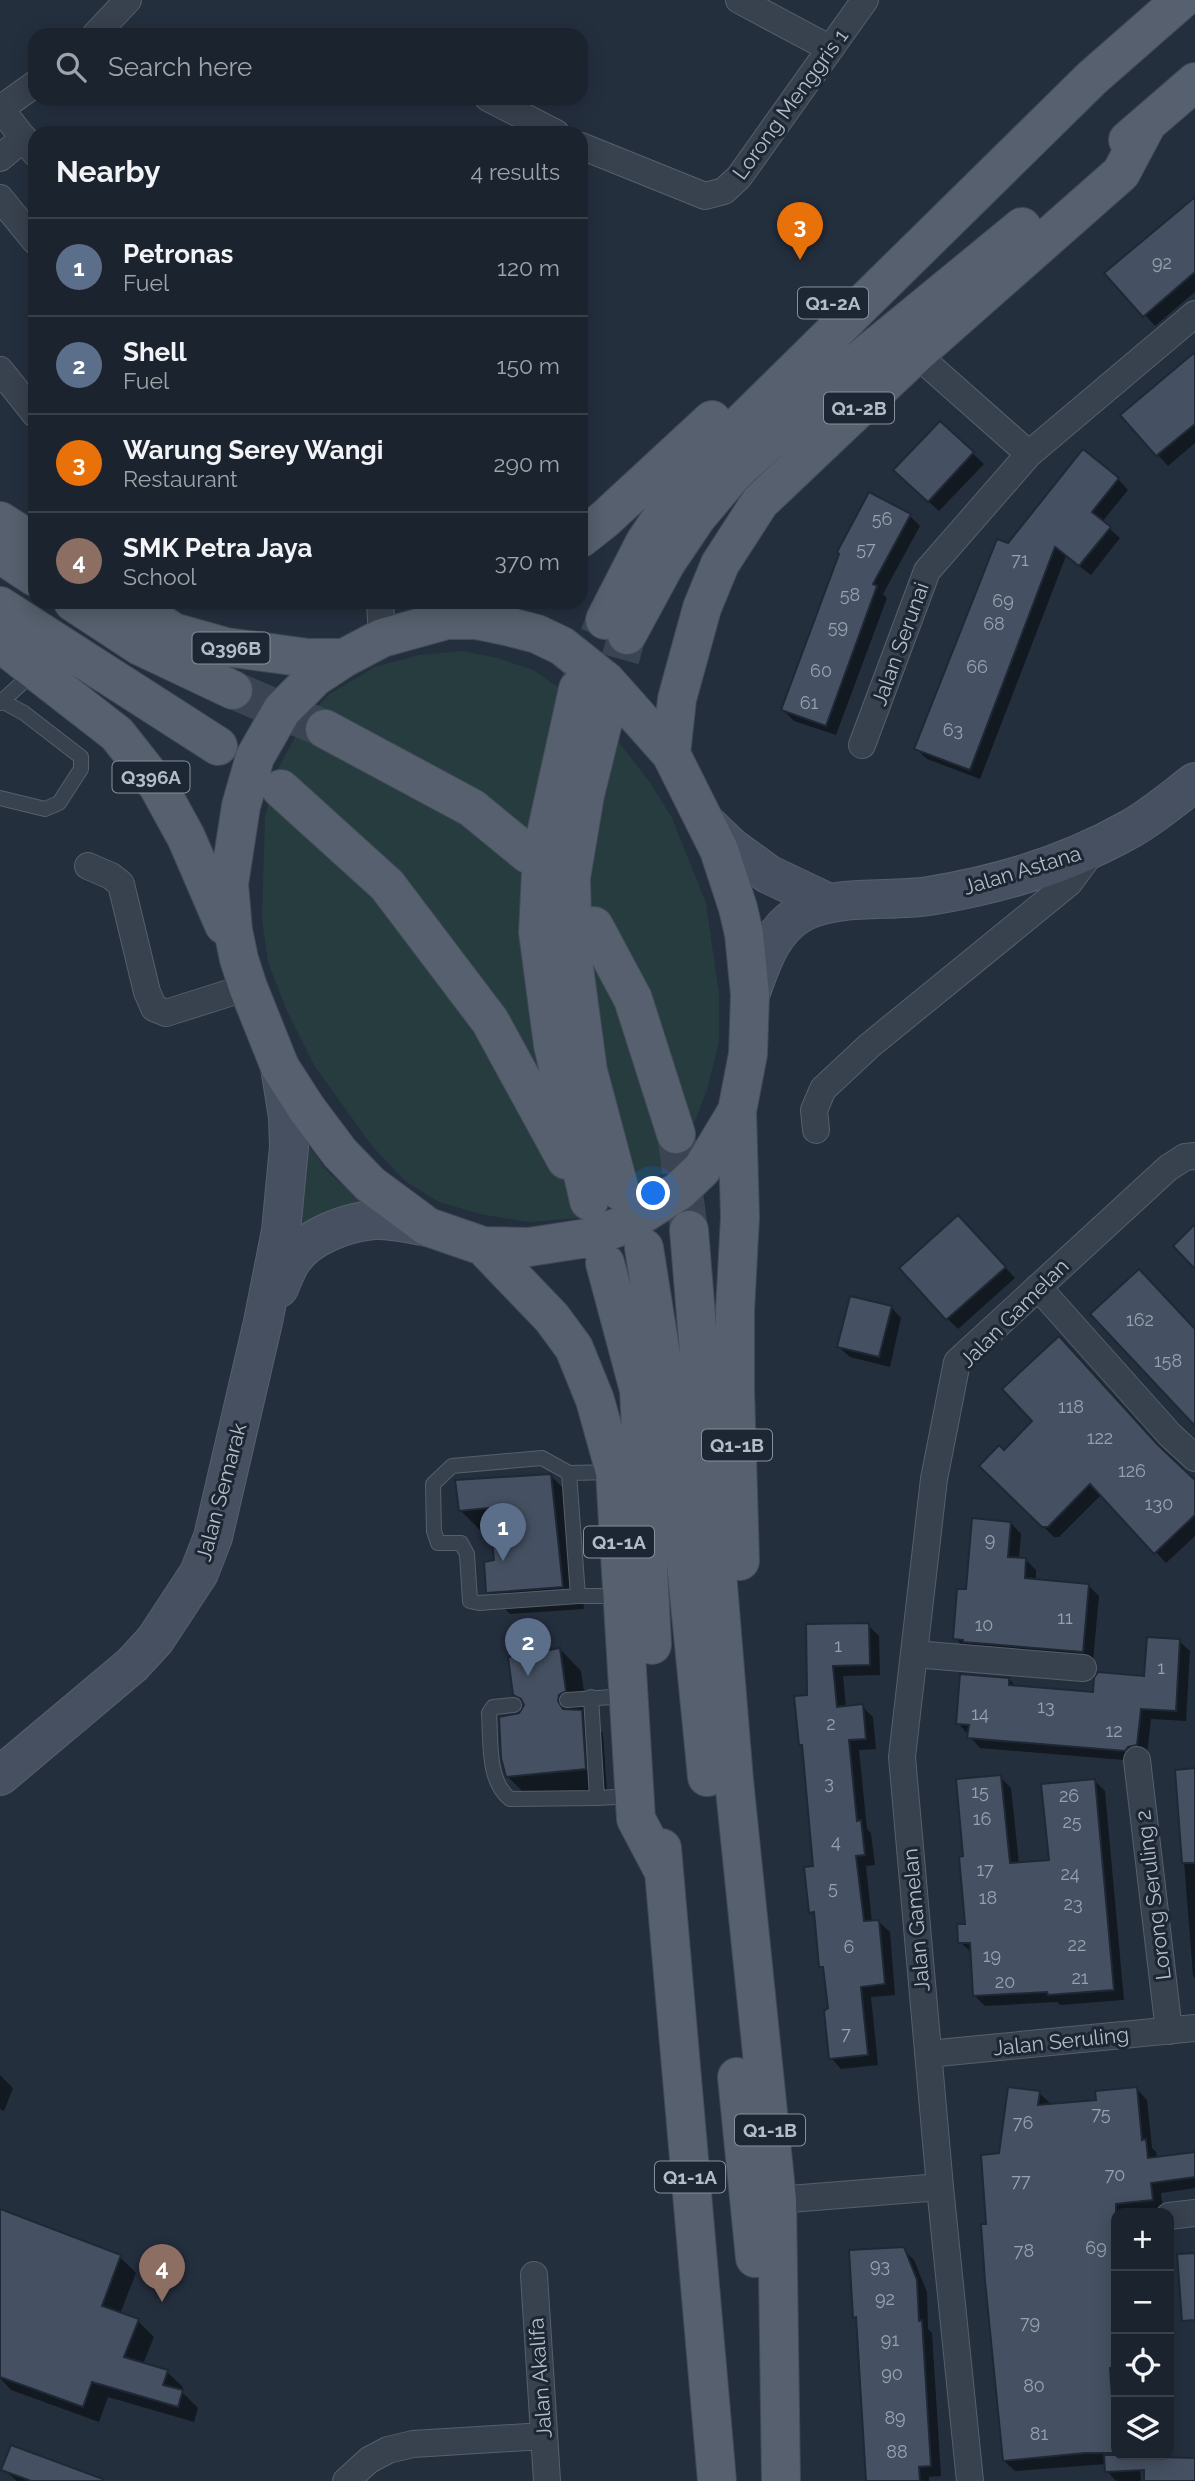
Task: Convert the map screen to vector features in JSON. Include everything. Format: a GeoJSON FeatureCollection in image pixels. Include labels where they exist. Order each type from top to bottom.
{"type":"FeatureCollection","features":[{"type":"Feature","properties":{"kind":"main road","name":"Q1-2A"},"geometry":{"type":"LineString","coordinates":[[589,528],[733,400],[1031,110],[1092,78],[1181,0]]}},
{"type":"Feature","properties":{"kind":"main road"},"geometry":{"type":"LineString","coordinates":[[1092,78],[710,453],[645,542],[616,628],[697,517],[733,474],[832,383],[1147,124]]}},
{"type":"Feature","properties":{"kind":"main road","name":"Q1-2B"},"geometry":{"type":"LineString","coordinates":[[671,754],[677,699],[702,608],[720,564],[760,502],[916,354],[1121,173],[1147,124],[1195,82]]}},
{"type":"Feature","properties":{"kind":"main road"},"geometry":{"type":"LineString","coordinates":[[0,521],[28,539]]}},
{"type":"Feature","properties":{"kind":"main road"},"geometry":{"type":"LineString","coordinates":[[0,554],[28,572]]}},
{"type":"Feature","properties":{"kind":"main road"},"geometry":{"type":"LineString","coordinates":[[0,606],[218,746]]}},
{"type":"Feature","properties":{"kind":"main road"},"geometry":{"type":"LineString","coordinates":[[84,609],[140,646],[233,690]]}},
{"type":"Feature","properties":{"kind":"main road","name":"Q396B"},"geometry":{"type":"LineString","coordinates":[[138,609],[173,632],[226,647],[308,658],[344,658]]}},
{"type":"Feature","properties":{"kind":"main road"},"geometry":{"type":"LineString","coordinates":[[419,626],[456,609]]}},
{"type":"Feature","properties":{"kind":"main road"},"geometry":{"type":"LineString","coordinates":[[263,1322],[292,1259],[308,1243],[351,1225],[374,1220],[396,1221],[428,1227],[483,1246],[529,1247],[594,1237],[630,1222],[679,1191],[702,1169],[737,1111],[748,1054],[750,995],[744,934],[719,850],[671,754],[606,681],[562,646],[537,634],[476,620],[447,620],[419,626],[381,620],[344,658],[298,692],[282,710],[255,757],[241,806],[229,884],[233,930],[243,973],[280,1067],[307,1109],[357,1171],[386,1198],[428,1227]]}},
{"type":"Feature","properties":{"kind":"main road","name":"Q396A"},"geometry":{"type":"LineString","coordinates":[[0,643],[117,734],[158,786],[186,837],[243,973]]}},
{"type":"Feature","properties":{"kind":"main road"},"geometry":{"type":"LineString","coordinates":[[578,689],[542,852],[538,932],[553,1045],[605,1196]]}},
{"type":"Feature","properties":{"kind":"main road"},"geometry":{"type":"LineString","coordinates":[[605,714],[585,795],[571,878],[573,960],[605,1196]]}},
{"type":"Feature","properties":{"kind":"main road"},"geometry":{"type":"LineString","coordinates":[[325,729],[472,808],[528,854]]}},
{"type":"Feature","properties":{"kind":"main road","name":"Jalan Astana"},"geometry":{"type":"LineString","coordinates":[[829,903],[927,897],[1006,879],[1095,847],[1133,828],[1195,782]]}},
{"type":"Feature","properties":{"kind":"main road"},"geometry":{"type":"LineString","coordinates":[[281,789],[387,885],[490,1021],[605,1196]]}},
{"type":"Feature","properties":{"kind":"main road"},"geometry":{"type":"LineString","coordinates":[[706,824],[768,873],[829,903]]}},
{"type":"Feature","properties":{"kind":"main road"},"geometry":{"type":"LineString","coordinates":[[750,995],[761,962],[784,926],[803,912],[829,903]]}},
{"type":"Feature","properties":{"kind":"main road"},"geometry":{"type":"LineString","coordinates":[[594,926],[633,999],[677,1134]]}},
{"type":"Feature","properties":{"kind":"main road","name":"Jalan Semarak"},"geometry":{"type":"LineString","coordinates":[[0,1776],[132,1665],[155,1640],[199,1573],[213,1537],[277,1254],[289,1147],[288,1117],[280,1067]]}},
{"type":"Feature","properties":{"kind":"main road","name":"Q1-1B"},"geometry":{"type":"LineString","coordinates":[[737,1111],[740,1217],[735,1376],[742,1647],[734,1780],[777,2200],[779,2481]]}},
{"type":"Feature","properties":{"kind":"main road"},"geometry":{"type":"LineString","coordinates":[[689,1230],[734,1780]]}},
{"type":"Feature","properties":{"kind":"main road","name":"Q1-1A"},"geometry":{"type":"LineString","coordinates":[[483,1246],[552,1318],[574,1348],[595,1400],[615,1472],[636,1819],[664,1872],[717,2481]]}},
{"type":"Feature","properties":{"kind":"main road"},"geometry":{"type":"LineString","coordinates":[[643,1248],[673,1431],[779,2481]]}},
{"type":"Feature","properties":{"kind":"main road"},"geometry":{"type":"LineString","coordinates":[[605,1263],[639,1390],[664,1872]]}},
{"type":"Feature","properties":{"kind":"street"},"geometry":{"type":"LineString","coordinates":[[102,28],[128,0]]}},
{"type":"Feature","properties":{"kind":"street"},"geometry":{"type":"LineString","coordinates":[[739,0],[829,48]]}},
{"type":"Feature","properties":{"kind":"street","name":"Lorong Menggris 1"},"geometry":{"type":"LineString","coordinates":[[588,154],[705,196],[724,191],[739,177],[865,0]]}},
{"type":"Feature","properties":{"kind":"street"},"geometry":{"type":"LineString","coordinates":[[28,89],[0,108],[28,145]]}},
{"type":"Feature","properties":{"kind":"street"},"geometry":{"type":"LineString","coordinates":[[502,105],[542,126]]}},
{"type":"Feature","properties":{"kind":"street"},"geometry":{"type":"LineString","coordinates":[[0,158],[28,146]]}},
{"type":"Feature","properties":{"kind":"street"},"geometry":{"type":"LineString","coordinates":[[0,198],[28,232]]}},
{"type":"Feature","properties":{"kind":"street","name":"Jalan Serunai"},"geometry":{"type":"LineString","coordinates":[[862,745],[927,571],[1029,454],[1195,314]]}},
{"type":"Feature","properties":{"kind":"street"},"geometry":{"type":"LineString","coordinates":[[916,354],[1029,454]]}},
{"type":"Feature","properties":{"kind":"street"},"geometry":{"type":"LineString","coordinates":[[0,370],[28,405]]}},
{"type":"Feature","properties":{"kind":"street"},"geometry":{"type":"LineString","coordinates":[[816,1130],[814,1110],[823,1089],[869,1046],[1069,883],[1095,847]]}},
{"type":"Feature","properties":{"kind":"street"},"geometry":{"type":"LineString","coordinates":[[88,866],[111,876],[121,884],[147,992],[154,1008],[166,1013],[243,973]]}},
{"type":"Feature","properties":{"kind":"street","name":"Jalan Gamelan"},"geometry":{"type":"LineString","coordinates":[[970,2481],[940,2187],[902,1757],[934,1479],[957,1363],[1168,1168],[1185,1157],[1195,1156]]}},
{"type":"Feature","properties":{"kind":"street"},"geometry":{"type":"LineString","coordinates":[[1038,1287],[1170,1435],[1195,1458]]}},
{"type":"Feature","properties":{"kind":"street"},"geometry":{"type":"LineString","coordinates":[[914,1654],[1083,1668]]}},
{"type":"Feature","properties":{"kind":"street","name":"Lorong Seruling 2"},"geometry":{"type":"LineString","coordinates":[[1137,1760],[1169,2031]]}},
{"type":"Feature","properties":{"kind":"street","name":"Jalan Seruling"},"geometry":{"type":"LineString","coordinates":[[928,2054],[1195,2028]]}},
{"type":"Feature","properties":{"kind":"street"},"geometry":{"type":"LineString","coordinates":[[777,2200],[940,2187]]}},
{"type":"Feature","properties":{"kind":"street"},"geometry":{"type":"LineString","coordinates":[[1174,2215],[1195,2213]]}},
{"type":"Feature","properties":{"kind":"street","name":"Jalan Akalifa"},"geometry":{"type":"LineString","coordinates":[[534,2275],[547,2481]]}},
{"type":"Feature","properties":{"kind":"street"},"geometry":{"type":"LineString","coordinates":[[346,2481],[369,2460],[388,2450],[413,2444],[543,2435]]}},
{"type":"Feature","properties":{"kind":"lane"},"geometry":{"type":"LineString","coordinates":[[0,798],[45,809],[59,803],[81,769],[81,757],[72,749],[24,713],[1,701],[36,670]]}},
{"type":"Feature","properties":{"kind":"lane"},"geometry":{"type":"LineString","coordinates":[[615,1472],[569,1473],[542,1458],[452,1466],[433,1484],[433,1531],[438,1543],[461,1544],[467,1554],[470,1601],[479,1603],[578,1596],[623,1596]]}},
{"type":"Feature","properties":{"kind":"lane"},"geometry":{"type":"LineString","coordinates":[[569,1473],[578,1596]]}},
{"type":"Feature","properties":{"kind":"lane"},"geometry":{"type":"LineString","coordinates":[[567,1700],[628,1696]]}},
{"type":"Feature","properties":{"kind":"lane"},"geometry":{"type":"LineString","coordinates":[[591,1697],[597,1798]]}},
{"type":"Feature","properties":{"kind":"lane"},"geometry":{"type":"LineString","coordinates":[[514,1705],[492,1707],[488,1713],[494,1776],[499,1791],[510,1799],[635,1796]]}},
{"type":"Feature","properties":{"kind":"green space"},"geometry":{"type":"Polygon","coordinates":[[[463,651],[497,658],[533,670],[594,711],[649,781],[671,816],[706,903],[719,994],[719,1042],[707,1090],[689,1136],[666,1171],[622,1201],[579,1218],[529,1222],[480,1214],[439,1202],[405,1181],[372,1146],[314,1065],[287,1011],[268,962],[262,919],[265,817],[277,771],[302,724],[328,695],[375,667],[419,655],[463,651]]]}},
{"type":"Feature","properties":{"kind":"green space"},"geometry":{"type":"Polygon","coordinates":[[[304,1139],[328,1172],[370,1210],[296,1236],[304,1139]]]}},
{"type":"Feature","properties":{"kind":"building"},"geometry":{"type":"Polygon","coordinates":[[[1195,197],[1195,272],[1143,317],[1104,273],[1195,197]]]}},
{"type":"Feature","properties":{"kind":"building"},"geometry":{"type":"Polygon","coordinates":[[[1195,352],[1195,424],[1156,456],[1120,415],[1195,352]]]}},
{"type":"Feature","properties":{"kind":"building"},"geometry":{"type":"Polygon","coordinates":[[[940,421],[974,452],[928,502],[893,470],[940,421]]]}},
{"type":"Feature","properties":{"kind":"building"},"geometry":{"type":"Polygon","coordinates":[[[1083,449],[1119,478],[1092,512],[1111,527],[1079,566],[1055,547],[970,770],[914,749],[997,539],[1008,543],[1083,449]]]}},
{"type":"Feature","properties":{"kind":"building"},"geometry":{"type":"Polygon","coordinates":[[[869,492],[911,514],[873,584],[877,586],[826,726],[781,710],[839,554],[837,552],[869,492]]]}},
{"type":"Feature","properties":{"kind":"building"},"geometry":{"type":"Polygon","coordinates":[[[958,1215],[1006,1267],[946,1320],[899,1268],[958,1215]]]}},
{"type":"Feature","properties":{"kind":"building"},"geometry":{"type":"Polygon","coordinates":[[[1195,1224],[1195,1269],[1173,1246],[1195,1224]]]}},
{"type":"Feature","properties":{"kind":"building"},"geometry":{"type":"Polygon","coordinates":[[[1139,1269],[1195,1329],[1195,1426],[1090,1314],[1139,1269]]]}},
{"type":"Feature","properties":{"kind":"building"},"geometry":{"type":"Polygon","coordinates":[[[850,1296],[892,1306],[879,1357],[837,1347],[850,1296]]]}},
{"type":"Feature","properties":{"kind":"building"},"geometry":{"type":"Polygon","coordinates":[[[1059,1336],[1158,1445],[1195,1480],[1195,1515],[1154,1554],[1090,1484],[1048,1527],[1042,1527],[979,1466],[999,1445],[1004,1450],[1032,1421],[1002,1389],[1059,1336]]]}},
{"type":"Feature","properties":{"kind":"building"},"geometry":{"type":"Polygon","coordinates":[[[551,1474],[563,1587],[486,1593],[484,1562],[494,1560],[488,1508],[459,1511],[455,1480],[551,1474]]]}},
{"type":"Feature","properties":{"kind":"building"},"geometry":{"type":"Polygon","coordinates":[[[972,1518],[1011,1522],[1008,1557],[1026,1558],[1025,1578],[1089,1584],[1083,1652],[953,1639],[957,1589],[966,1589],[972,1518]]]}},
{"type":"Feature","properties":{"kind":"building"},"geometry":{"type":"Polygon","coordinates":[[[869,1623],[870,1665],[833,1666],[837,1707],[863,1704],[866,1739],[849,1740],[857,1821],[861,1820],[865,1855],[856,1856],[864,1921],[879,1920],[885,1984],[861,1987],[868,2055],[829,2059],[824,2011],[828,2008],[823,1967],[819,1967],[814,1912],[809,1913],[804,1867],[813,1866],[802,1745],[799,1745],[794,1696],[807,1695],[806,1624],[869,1623]]]}},
{"type":"Feature","properties":{"kind":"building"},"geometry":{"type":"Polygon","coordinates":[[[1147,1637],[1180,1639],[1176,1711],[1141,1709],[1137,1745],[1128,1747],[1125,1751],[967,1738],[969,1725],[956,1724],[960,1674],[1009,1678],[1009,1685],[1093,1692],[1094,1678],[1098,1672],[1144,1676],[1147,1637]]]}},
{"type":"Feature","properties":{"kind":"building"},"geometry":{"type":"Polygon","coordinates":[[[560,1648],[566,1691],[559,1695],[558,1701],[563,1709],[582,1710],[586,1769],[506,1777],[501,1758],[499,1717],[519,1713],[524,1705],[521,1699],[513,1695],[508,1657],[560,1648]]]}},
{"type":"Feature","properties":{"kind":"building"},"geometry":{"type":"Polygon","coordinates":[[[1195,1768],[1195,1863],[1182,1863],[1175,1770],[1195,1768]]]}},
{"type":"Feature","properties":{"kind":"building"},"geometry":{"type":"Polygon","coordinates":[[[1001,1775],[1010,1863],[1049,1860],[1041,1784],[1095,1779],[1114,1990],[1048,1995],[1047,1992],[973,1996],[970,1943],[958,1943],[957,1924],[965,1924],[959,1857],[963,1856],[956,1779],[1001,1775]]]}},
{"type":"Feature","properties":{"kind":"building"},"geometry":{"type":"Polygon","coordinates":[[[1008,2087],[1040,2091],[1038,2105],[1096,2100],[1095,2091],[1137,2087],[1142,2140],[1146,2139],[1148,2158],[1195,2152],[1195,2177],[1151,2183],[1153,2200],[1116,2204],[1116,2208],[1111,2208],[1111,2453],[1003,2461],[981,2224],[986,2224],[981,2155],[999,2153],[1008,2087]]]}},
{"type":"Feature","properties":{"kind":"building"},"geometry":{"type":"Polygon","coordinates":[[[0,2209],[121,2255],[102,2306],[139,2319],[124,2357],[168,2370],[163,2385],[183,2390],[178,2407],[92,2382],[83,2407],[0,2377],[0,2209]]]}},
{"type":"Feature","properties":{"kind":"building"},"geometry":{"type":"Polygon","coordinates":[[[904,2247],[917,2280],[919,2321],[922,2320],[931,2466],[919,2467],[920,2481],[866,2481],[849,2250],[904,2247]]]}},
{"type":"Feature","properties":{"kind":"building"},"geometry":{"type":"Polygon","coordinates":[[[1195,2253],[1195,2320],[1182,2321],[1177,2254],[1195,2253]]]}},
{"type":"Feature","properties":{"kind":"building"},"geometry":{"type":"Polygon","coordinates":[[[11,2445],[103,2479],[31,2481],[1,2470],[11,2445]]]}},
{"type":"Feature","properties":{"kind":"building"},"geometry":{"type":"Polygon","coordinates":[[[1104,2455],[1111,2455],[1111,2460],[1195,2458],[1195,2481],[1144,2481],[1144,2470],[1105,2472],[1104,2455]]]}},
{"type":"Feature","properties":{"kind":"tunnel"},"geometry":{"type":"LineString","coordinates":[[578,689],[605,620]]}},
{"type":"Feature","properties":{"kind":"tunnel"},"geometry":{"type":"LineString","coordinates":[[605,714],[627,635]]}},
{"type":"Feature","properties":{"kind":"tunnel"},"geometry":{"type":"LineString","coordinates":[[233,690],[325,729]]}},
{"type":"Feature","properties":{"kind":"tunnel"},"geometry":{"type":"LineString","coordinates":[[676,1134],[689,1230]]}},
{"type":"Feature","properties":{"kind":"place","name":"Warung Serey Wangi"},"geometry":{"type":"Point","coordinates":[800,260]}},
{"type":"Feature","properties":{"kind":"place","name":"Petronas"},"geometry":{"type":"Point","coordinates":[503,1561]}},
{"type":"Feature","properties":{"kind":"place","name":"Shell"},"geometry":{"type":"Point","coordinates":[528,1676]}},
{"type":"Feature","properties":{"kind":"place","name":"SMK Petra Jaya"},"geometry":{"type":"Point","coordinates":[162,2302]}}]}
